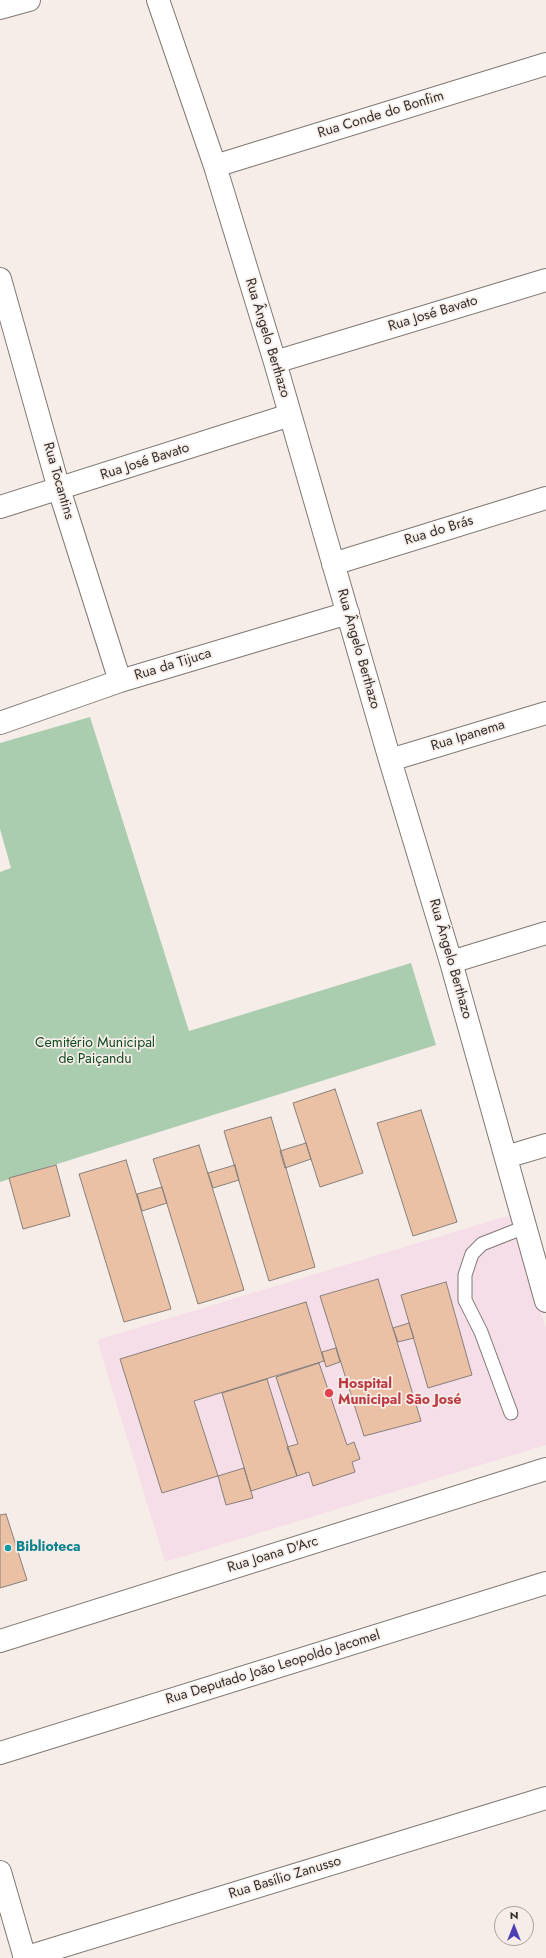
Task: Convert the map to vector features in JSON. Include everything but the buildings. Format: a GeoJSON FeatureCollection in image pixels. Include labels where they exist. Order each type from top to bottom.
{"type":"FeatureCollection","features":[{"type":"Feature","properties":{"kind":"street"},"geometry":{"type":"LineString","coordinates":[[0,8],[29,0]]}},
{"type":"Feature","properties":{"kind":"street","name":"Rua Ângelo Berthazo"},"geometry":{"type":"LineString","coordinates":[[158,0],[215,166],[275,362],[390,760],[451,962],[546,1301]]}},
{"type":"Feature","properties":{"kind":"street","name":"Rua Conde do Bonfim"},"geometry":{"type":"LineString","coordinates":[[215,166],[546,64]]}},
{"type":"Feature","properties":{"kind":"street","name":"Rua Tocantins"},"geometry":{"type":"LineString","coordinates":[[0,279],[60,489],[120,681]]}},
{"type":"Feature","properties":{"kind":"street","name":"Rua José Bavato"},"geometry":{"type":"LineString","coordinates":[[275,362],[546,280]]}},
{"type":"Feature","properties":{"kind":"street","name":"Rua José Bavato"},"geometry":{"type":"LineString","coordinates":[[0,507],[290,415]]}},
{"type":"Feature","properties":{"kind":"street","name":"Rua do Brás"},"geometry":{"type":"LineString","coordinates":[[333,564],[546,498]]}},
{"type":"Feature","properties":{"kind":"street","name":"Rua da Tijuca"},"geometry":{"type":"LineString","coordinates":[[0,723],[120,681],[348,613]]}},
{"type":"Feature","properties":{"kind":"street","name":"Rua Ipanema"},"geometry":{"type":"LineString","coordinates":[[390,760],[546,713]]}},
{"type":"Feature","properties":{"kind":"street"},"geometry":{"type":"LineString","coordinates":[[451,962],[546,933]]}},
{"type":"Feature","properties":{"kind":"street"},"geometry":{"type":"LineString","coordinates":[[506,1157],[546,1145]]}},
{"type":"Feature","properties":{"kind":"street","name":"Rua Joana D'Arc"},"geometry":{"type":"LineString","coordinates":[[0,1641],[546,1469]]}},
{"type":"Feature","properties":{"kind":"street","name":"Rua Deputado João Leopoldo Jacomel"},"geometry":{"type":"LineString","coordinates":[[0,1753],[546,1583]]}},
{"type":"Feature","properties":{"kind":"street","name":"Rua Basílio Zanusso"},"geometry":{"type":"LineString","coordinates":[[24,1958],[546,1798]]}},
{"type":"Feature","properties":{"kind":"street"},"geometry":{"type":"LineString","coordinates":[[0,1872],[24,1958]]}},
{"type":"Feature","properties":{"kind":"lane"},"geometry":{"type":"LineString","coordinates":[[511,1413],[481,1332],[465,1300],[465,1275],[472,1254],[482,1244],[525,1227]]}},
{"type":"Feature","properties":{"kind":"shaded area","name":"Hospital Municipal São José"},"geometry":{"type":"Polygon","coordinates":[[[510,1215],[546,1329],[546,1445],[165,1562],[97,1340],[510,1215]]]}},
{"type":"Feature","properties":{"kind":"green space","name":"Cemitério Municipal de Paiçandu"},"geometry":{"type":"Polygon","coordinates":[[[90,717],[189,1031],[411,963],[436,1045],[0,1182],[0,872],[11,868],[0,829],[0,743],[90,717]]]}},
{"type":"Feature","properties":{"kind":"place","name":"Hospital Municipal São José"},"geometry":{"type":"Point","coordinates":[329,1393]}},
{"type":"Feature","properties":{"kind":"place","name":"Biblioteca"},"geometry":{"type":"Point","coordinates":[8,1548]}}]}
